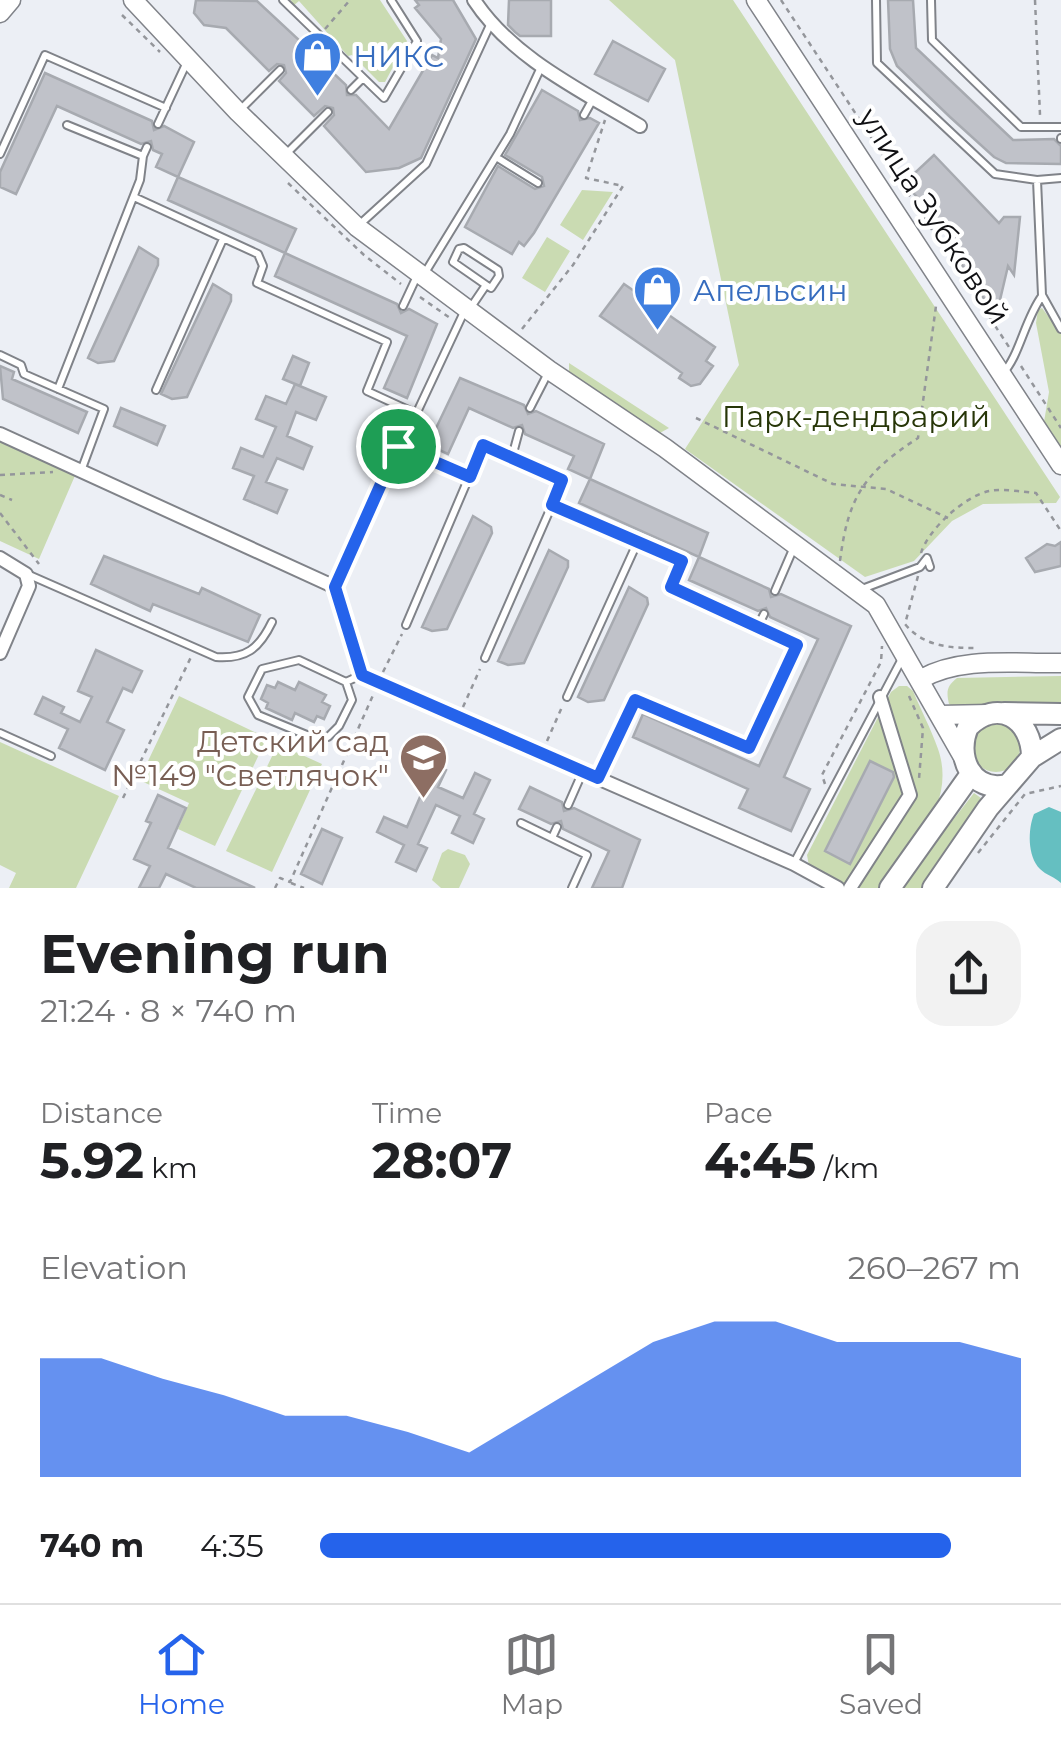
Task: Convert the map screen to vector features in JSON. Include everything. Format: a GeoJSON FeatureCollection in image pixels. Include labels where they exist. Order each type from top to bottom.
{"type":"FeatureCollection","features":[{"type":"Feature","properties":{"kind":"main road"},"geometry":{"type":"LineString","coordinates":[[890,888],[967,765],[968,727],[996,713],[1061,714]]}},
{"type":"Feature","properties":{"kind":"main road"},"geometry":{"type":"LineString","coordinates":[[996,713],[1018,720],[1030,734],[1032,757]]}},
{"type":"Feature","properties":{"kind":"main road"},"geometry":{"type":"LineString","coordinates":[[933,888],[1007,785],[1032,757],[1061,739]]}},
{"type":"Feature","properties":{"kind":"main road"},"geometry":{"type":"LineString","coordinates":[[967,765],[986,786],[1007,785]]}},
{"type":"Feature","properties":{"kind":"street"},"geometry":{"type":"LineString","coordinates":[[0,13],[11,0]]}},
{"type":"Feature","properties":{"kind":"street"},"geometry":{"type":"LineString","coordinates":[[134,0],[238,112],[357,228],[549,370],[665,448],[876,605],[967,765]]}},
{"type":"Feature","properties":{"kind":"street"},"geometry":{"type":"LineString","coordinates":[[474,0],[490,25],[542,65],[640,126]]}},
{"type":"Feature","properties":{"kind":"street","name":"улица Зубковой"},"geometry":{"type":"LineString","coordinates":[[756,0],[1061,465]]}},
{"type":"Feature","properties":{"kind":"street"},"geometry":{"type":"LineString","coordinates":[[0,434],[335,587],[362,675],[794,864],[838,888]]}},
{"type":"Feature","properties":{"kind":"street"},"geometry":{"type":"LineString","coordinates":[[0,558],[26,574],[29,586],[1,648]]}},
{"type":"Feature","properties":{"kind":"street"},"geometry":{"type":"LineString","coordinates":[[921,679],[939,669],[963,665],[1061,663]]}},
{"type":"Feature","properties":{"kind":"street"},"geometry":{"type":"LineString","coordinates":[[850,888],[910,795],[880,697]]}},
{"type":"Feature","properties":{"kind":"street"},"geometry":{"type":"LineString","coordinates":[[940,715],[996,713]]}},
{"type":"Feature","properties":{"kind":"lane"},"geometry":{"type":"LineString","coordinates":[[283,0],[384,98],[414,54],[417,41],[390,0]]}},
{"type":"Feature","properties":{"kind":"lane"},"geometry":{"type":"LineString","coordinates":[[876,0],[877,64],[995,174],[1036,180],[1061,178]]}},
{"type":"Feature","properties":{"kind":"lane"},"geometry":{"type":"LineString","coordinates":[[932,0],[932,40],[1021,127],[1061,127]]}},
{"type":"Feature","properties":{"kind":"lane"},"geometry":{"type":"LineString","coordinates":[[357,228],[426,164],[490,25]]}},
{"type":"Feature","properties":{"kind":"lane"},"geometry":{"type":"LineString","coordinates":[[304,45],[315,34]]}},
{"type":"Feature","properties":{"kind":"lane"},"geometry":{"type":"LineString","coordinates":[[0,154],[45,55],[166,108]]}},
{"type":"Feature","properties":{"kind":"lane"},"geometry":{"type":"LineString","coordinates":[[158,124],[188,60]]}},
{"type":"Feature","properties":{"kind":"lane"},"geometry":{"type":"LineString","coordinates":[[403,306],[496,157],[542,65]]}},
{"type":"Feature","properties":{"kind":"lane"},"geometry":{"type":"LineString","coordinates":[[238,112],[280,70]]}},
{"type":"Feature","properties":{"kind":"lane"},"geometry":{"type":"LineString","coordinates":[[350,90],[362,79]]}},
{"type":"Feature","properties":{"kind":"lane"},"geometry":{"type":"LineString","coordinates":[[584,115],[594,98]]}},
{"type":"Feature","properties":{"kind":"lane"},"geometry":{"type":"LineString","coordinates":[[284,156],[328,112]]}},
{"type":"Feature","properties":{"kind":"lane"},"geometry":{"type":"LineString","coordinates":[[67,125],[142,156]]}},
{"type":"Feature","properties":{"kind":"lane"},"geometry":{"type":"LineString","coordinates":[[58,389],[134,198],[146,147]]}},
{"type":"Feature","properties":{"kind":"lane"},"geometry":{"type":"LineString","coordinates":[[496,157],[538,183]]}},
{"type":"Feature","properties":{"kind":"lane"},"geometry":{"type":"LineString","coordinates":[[1036,180],[1042,295],[1061,328]]}},
{"type":"Feature","properties":{"kind":"lane"},"geometry":{"type":"LineString","coordinates":[[134,198],[258,254],[263,266],[257,283],[387,342]]}},
{"type":"Feature","properties":{"kind":"lane"},"geometry":{"type":"LineString","coordinates":[[156,390],[224,239]]}},
{"type":"Feature","properties":{"kind":"lane"},"geometry":{"type":"LineString","coordinates":[[464,248],[498,270],[499,276],[491,288],[486,284],[452,262],[459,249],[464,248]]}},
{"type":"Feature","properties":{"kind":"lane"},"geometry":{"type":"LineString","coordinates":[[335,587],[398,446],[467,310],[486,284]]}},
{"type":"Feature","properties":{"kind":"lane"},"geometry":{"type":"LineString","coordinates":[[1002,373],[1042,295]]}},
{"type":"Feature","properties":{"kind":"lane"},"geometry":{"type":"LineString","coordinates":[[392,330],[367,390],[417,414]]}},
{"type":"Feature","properties":{"kind":"lane"},"geometry":{"type":"LineString","coordinates":[[0,355],[21,365],[24,374],[104,409],[81,471]]}},
{"type":"Feature","properties":{"kind":"lane"},"geometry":{"type":"LineString","coordinates":[[530,408],[549,370]]}},
{"type":"Feature","properties":{"kind":"lane"},"geometry":{"type":"LineString","coordinates":[[512,457],[519,431]]}},
{"type":"Feature","properties":{"kind":"lane"},"geometry":{"type":"LineString","coordinates":[[406,625],[483,445],[512,457],[562,480],[485,658]]}},
{"type":"Feature","properties":{"kind":"lane"},"geometry":{"type":"LineString","coordinates":[[398,446],[470,477]]}},
{"type":"Feature","properties":{"kind":"lane"},"geometry":{"type":"LineString","coordinates":[[552,505],[682,561],[671,587],[797,645],[749,748],[635,700],[598,778]]}},
{"type":"Feature","properties":{"kind":"lane"},"geometry":{"type":"LineString","coordinates":[[566,697],[638,541]]}},
{"type":"Feature","properties":{"kind":"lane"},"geometry":{"type":"LineString","coordinates":[[775,592],[795,544]]}},
{"type":"Feature","properties":{"kind":"lane"},"geometry":{"type":"LineString","coordinates":[[856,592],[920,567],[927,558],[930,567]]}},
{"type":"Feature","properties":{"kind":"lane"},"geometry":{"type":"LineString","coordinates":[[26,574],[216,657],[244,656],[256,650],[272,622]]}},
{"type":"Feature","properties":{"kind":"lane"},"geometry":{"type":"LineString","coordinates":[[758,626],[764,614]]}},
{"type":"Feature","properties":{"kind":"lane"},"geometry":{"type":"LineString","coordinates":[[794,864],[905,653]]}},
{"type":"Feature","properties":{"kind":"lane"},"geometry":{"type":"LineString","coordinates":[[346,682],[352,700],[339,726],[328,737],[314,738],[258,715],[248,698],[262,668],[299,660],[346,682],[362,675]]}},
{"type":"Feature","properties":{"kind":"lane"},"geometry":{"type":"LineString","coordinates":[[0,733],[50,756]]}},
{"type":"Feature","properties":{"kind":"lane"},"geometry":{"type":"LineString","coordinates":[[568,805],[583,771]]}},
{"type":"Feature","properties":{"kind":"lane"},"geometry":{"type":"LineString","coordinates":[[521,824],[586,856],[572,888]]}},
{"type":"Feature","properties":{"kind":"lane"},"geometry":{"type":"LineString","coordinates":[[552,838],[558,827]]}},
{"type":"Feature","properties":{"kind":"path"},"geometry":{"type":"LineString","coordinates":[[315,34],[325,30],[350,0]]}},
{"type":"Feature","properties":{"kind":"path"},"geometry":{"type":"LineString","coordinates":[[781,0],[1061,428]]}},
{"type":"Feature","properties":{"kind":"path"},"geometry":{"type":"LineString","coordinates":[[1035,0],[1040,127]]}},
{"type":"Feature","properties":{"kind":"path"},"geometry":{"type":"LineString","coordinates":[[521,330],[574,265],[623,186],[588,180],[585,175],[600,128],[612,109]]}},
{"type":"Feature","properties":{"kind":"path"},"geometry":{"type":"LineString","coordinates":[[838,577],[844,521],[860,486],[884,460],[918,438],[936,306]]}},
{"type":"Feature","properties":{"kind":"path"},"geometry":{"type":"LineString","coordinates":[[696,418],[832,484],[886,489],[949,518]]}},
{"type":"Feature","properties":{"kind":"path"},"geometry":{"type":"LineString","coordinates":[[0,475],[81,471]]}},
{"type":"Feature","properties":{"kind":"path"},"geometry":{"type":"LineString","coordinates":[[979,648],[927,642],[905,624],[921,550],[966,502],[990,491],[1036,493],[1061,531]]}},
{"type":"Feature","properties":{"kind":"path"},"geometry":{"type":"LineString","coordinates":[[0,494],[12,500]]}},
{"type":"Feature","properties":{"kind":"path"},"geometry":{"type":"LineString","coordinates":[[0,512],[39,564]]}},
{"type":"Feature","properties":{"kind":"path"},"geometry":{"type":"LineString","coordinates":[[290,882],[406,625]]}},
{"type":"Feature","properties":{"kind":"path"},"geometry":{"type":"LineString","coordinates":[[122,798],[195,649]]}},
{"type":"Feature","properties":{"kind":"path"},"geometry":{"type":"LineString","coordinates":[[458,717],[485,658]]}},
{"type":"Feature","properties":{"kind":"path"},"geometry":{"type":"LineString","coordinates":[[541,753],[566,697]]}},
{"type":"Feature","properties":{"kind":"path"},"geometry":{"type":"LineString","coordinates":[[980,854],[1024,794],[1061,786]]}},
{"type":"Feature","properties":{"kind":"path"},"geometry":{"type":"LineString","coordinates":[[275,888],[280,878],[304,888]]}},
{"type":"Feature","properties":{"kind":"green space"},"geometry":{"type":"Polygon","coordinates":[[[291,0],[380,0],[407,41],[385,82],[379,82],[352,55],[348,56],[299,1],[293,6],[291,0]]]}},
{"type":"Feature","properties":{"kind":"green space","name":"Парк-дендрарий"},"geometry":{"type":"Polygon","coordinates":[[[609,0],[733,0],[1060,497],[1056,503],[983,504],[952,521],[914,561],[865,577],[685,449],[739,365],[675,60],[609,0]]]}},
{"type":"Feature","properties":{"kind":"green space"},"geometry":{"type":"Polygon","coordinates":[[[582,190],[613,192],[583,240],[560,225],[582,190]]]}},
{"type":"Feature","properties":{"kind":"green space"},"geometry":{"type":"Polygon","coordinates":[[[547,237],[570,251],[545,292],[522,278],[547,237]]]}},
{"type":"Feature","properties":{"kind":"green space"},"geometry":{"type":"Polygon","coordinates":[[[1042,308],[1061,333],[1061,448],[1044,422],[1049,392],[1036,323],[1042,308]]]}},
{"type":"Feature","properties":{"kind":"green space"},"geometry":{"type":"Polygon","coordinates":[[[569,363],[669,428],[658,434],[569,375],[569,363]]]}},
{"type":"Feature","properties":{"kind":"green space"},"geometry":{"type":"Polygon","coordinates":[[[0,438],[77,471],[39,559],[0,541],[0,438]]]}},
{"type":"Feature","properties":{"kind":"green space"},"geometry":{"type":"Polygon","coordinates":[[[1061,676],[1061,705],[956,708],[949,704],[948,689],[957,678],[1061,676]]]}},
{"type":"Feature","properties":{"kind":"green space"},"geometry":{"type":"Polygon","coordinates":[[[899,686],[913,691],[938,749],[942,769],[937,806],[918,841],[882,888],[849,888],[809,866],[807,855],[891,692],[899,686]]]}},
{"type":"Feature","properties":{"kind":"green space"},"geometry":{"type":"Polygon","coordinates":[[[179,696],[267,738],[215,846],[178,829],[189,803],[139,780],[179,696]]]}},
{"type":"Feature","properties":{"kind":"green space"},"geometry":{"type":"Polygon","coordinates":[[[996,724],[1013,731],[1020,748],[1013,765],[996,772],[979,765],[972,748],[979,731],[996,724]]]}},
{"type":"Feature","properties":{"kind":"green space"},"geometry":{"type":"Polygon","coordinates":[[[0,742],[119,796],[76,888],[9,888],[16,873],[0,865],[0,742]]]}},
{"type":"Feature","properties":{"kind":"green space"},"geometry":{"type":"Polygon","coordinates":[[[278,744],[322,764],[272,872],[226,851],[278,744]]]}},
{"type":"Feature","properties":{"kind":"green space"},"geometry":{"type":"Polygon","coordinates":[[[974,793],[985,801],[929,888],[900,888],[974,793]]]}},
{"type":"Feature","properties":{"kind":"green space"},"geometry":{"type":"Polygon","coordinates":[[[448,849],[465,855],[470,864],[459,888],[441,888],[432,880],[442,853],[448,849]]]}},
{"type":"Feature","properties":{"kind":"water"},"geometry":{"type":"Polygon","coordinates":[[[1049,807],[1061,812],[1061,883],[1040,869],[1031,850],[1034,814],[1049,807]]]}},
{"type":"Feature","properties":{"kind":"building"},"geometry":{"type":"Polygon","coordinates":[[[196,0],[257,1],[299,40],[300,50],[309,50],[346,85],[347,95],[356,95],[389,129],[432,55],[438,58],[441,39],[415,8],[419,5],[415,0],[453,0],[476,39],[421,158],[399,168],[366,172],[324,126],[334,115],[333,108],[325,106],[314,116],[279,81],[286,73],[284,65],[277,64],[269,71],[226,28],[204,25],[194,13],[196,0]]]}},
{"type":"Feature","properties":{"kind":"building"},"geometry":{"type":"Polygon","coordinates":[[[509,0],[551,0],[551,36],[520,36],[515,32],[508,25],[509,0]]]}},
{"type":"Feature","properties":{"kind":"building"},"geometry":{"type":"Polygon","coordinates":[[[888,0],[913,0],[916,48],[1013,140],[1054,139],[1061,146],[1061,164],[1006,163],[950,117],[897,66],[890,49],[888,0]]]}},
{"type":"Feature","properties":{"kind":"building"},"geometry":{"type":"Polygon","coordinates":[[[613,41],[665,69],[648,101],[595,74],[613,41]]]}},
{"type":"Feature","properties":{"kind":"building"},"geometry":{"type":"Polygon","coordinates":[[[45,73],[152,121],[154,130],[164,126],[194,142],[178,177],[156,167],[162,154],[153,150],[151,141],[141,144],[57,106],[16,194],[0,187],[0,172],[45,73]]]}},
{"type":"Feature","properties":{"kind":"building"},"geometry":{"type":"Polygon","coordinates":[[[542,90],[578,111],[580,120],[590,118],[599,123],[534,233],[524,246],[519,242],[512,254],[465,227],[498,166],[535,189],[544,186],[542,177],[505,155],[542,90]]]}},
{"type":"Feature","properties":{"kind":"building"},"geometry":{"type":"Polygon","coordinates":[[[934,155],[999,223],[1004,217],[1020,217],[1014,275],[1008,266],[996,317],[952,250],[961,244],[904,183],[934,155]]]}},
{"type":"Feature","properties":{"kind":"building"},"geometry":{"type":"Polygon","coordinates":[[[178,177],[296,229],[285,253],[168,200],[178,177]]]}},
{"type":"Feature","properties":{"kind":"building"},"geometry":{"type":"Polygon","coordinates":[[[139,247],[158,259],[158,265],[114,361],[98,363],[88,358],[139,247]]]}},
{"type":"Feature","properties":{"kind":"building"},"geometry":{"type":"Polygon","coordinates":[[[285,253],[397,304],[401,313],[409,309],[437,324],[407,398],[384,388],[407,336],[275,276],[285,253]]]}},
{"type":"Feature","properties":{"kind":"building"},"geometry":{"type":"Polygon","coordinates":[[[213,284],[231,295],[231,301],[187,397],[172,399],[161,394],[213,284]]]}},
{"type":"Feature","properties":{"kind":"building","name":"Апельсин"},"geometry":{"type":"Polygon","coordinates":[[[624,284],[715,347],[706,361],[713,366],[700,384],[691,386],[679,378],[682,373],[600,316],[624,284]]]}},
{"type":"Feature","properties":{"kind":"building"},"geometry":{"type":"Polygon","coordinates":[[[293,356],[309,363],[300,386],[283,379],[293,356]]]}},
{"type":"Feature","properties":{"kind":"building"},"geometry":{"type":"Polygon","coordinates":[[[0,366],[14,372],[12,379],[87,412],[78,433],[3,399],[0,366]]]}},
{"type":"Feature","properties":{"kind":"building"},"geometry":{"type":"Polygon","coordinates":[[[460,378],[524,405],[528,414],[536,411],[604,444],[590,479],[568,469],[574,456],[525,434],[522,425],[513,428],[469,408],[448,454],[428,445],[460,378]]]}},
{"type":"Feature","properties":{"kind":"building"},"geometry":{"type":"Polygon","coordinates":[[[295,384],[326,397],[316,420],[296,412],[287,436],[312,447],[303,469],[277,458],[266,482],[287,490],[277,513],[244,499],[254,476],[233,468],[241,448],[263,457],[276,427],[256,419],[266,396],[286,404],[295,384]]]}},
{"type":"Feature","properties":{"kind":"building"},"geometry":{"type":"Polygon","coordinates":[[[121,408],[165,426],[157,445],[114,426],[121,408]]]}},
{"type":"Feature","properties":{"kind":"building"},"geometry":{"type":"Polygon","coordinates":[[[590,479],[708,533],[699,557],[579,503],[590,479]]]}},
{"type":"Feature","properties":{"kind":"building"},"geometry":{"type":"Polygon","coordinates":[[[473,516],[491,527],[492,533],[447,629],[432,631],[422,627],[473,516]]]}},
{"type":"Feature","properties":{"kind":"building"},"geometry":{"type":"Polygon","coordinates":[[[1061,542],[1061,566],[1035,572],[1026,558],[1047,544],[1055,546],[1061,542]]]}},
{"type":"Feature","properties":{"kind":"building"},"geometry":{"type":"Polygon","coordinates":[[[549,550],[568,561],[568,567],[524,663],[508,665],[498,661],[549,550]]]}},
{"type":"Feature","properties":{"kind":"building"},"geometry":{"type":"Polygon","coordinates":[[[104,556],[199,594],[202,588],[260,615],[248,642],[153,604],[150,611],[91,584],[104,556]]]}},
{"type":"Feature","properties":{"kind":"building"},"geometry":{"type":"Polygon","coordinates":[[[699,557],[769,589],[771,597],[781,594],[851,626],[784,777],[810,789],[791,831],[739,808],[748,789],[633,737],[643,714],[759,766],[818,639],[770,617],[766,608],[758,611],[689,580],[699,557]]]}},
{"type":"Feature","properties":{"kind":"building"},"geometry":{"type":"Polygon","coordinates":[[[629,587],[647,598],[648,604],[604,700],[588,702],[578,697],[629,587]]]}},
{"type":"Feature","properties":{"kind":"building"},"geometry":{"type":"Polygon","coordinates":[[[96,650],[142,671],[132,692],[123,688],[107,722],[124,730],[105,770],[59,748],[68,729],[35,714],[43,697],[64,707],[61,713],[80,722],[92,697],[78,691],[96,650]]]}},
{"type":"Feature","properties":{"kind":"building"},"geometry":{"type":"Polygon","coordinates":[[[278,682],[295,690],[299,682],[326,695],[322,702],[330,706],[324,719],[317,716],[314,722],[295,713],[292,720],[266,708],[268,703],[261,699],[267,685],[275,688],[278,682]]]}},
{"type":"Feature","properties":{"kind":"building","name":"Детский сад №149 \"Светлячок\""},"geometry":{"type":"Polygon","coordinates":[[[425,760],[446,770],[438,787],[463,798],[475,773],[490,780],[474,814],[484,819],[473,843],[452,833],[460,816],[436,805],[418,844],[427,848],[416,871],[396,862],[404,845],[377,832],[384,817],[407,827],[423,790],[414,785],[425,760]]]}},
{"type":"Feature","properties":{"kind":"building"},"geometry":{"type":"Polygon","coordinates":[[[870,761],[893,772],[894,777],[850,864],[825,851],[870,761]]]}},
{"type":"Feature","properties":{"kind":"building"},"geometry":{"type":"Polygon","coordinates":[[[530,787],[562,802],[564,811],[574,808],[640,840],[622,888],[592,888],[609,851],[563,829],[561,821],[551,824],[519,809],[530,787]]]}},
{"type":"Feature","properties":{"kind":"building"},"geometry":{"type":"Polygon","coordinates":[[[158,795],[186,808],[168,848],[255,888],[196,888],[166,874],[159,888],[139,888],[150,866],[134,859],[151,823],[146,821],[158,795]]]}},
{"type":"Feature","properties":{"kind":"building"},"geometry":{"type":"Polygon","coordinates":[[[322,829],[342,838],[322,884],[301,874],[322,829]]]}},
{"type":"Feature","properties":{"kind":"place","name":"НИКС"},"geometry":{"type":"Point","coordinates":[318,98]}},
{"type":"Feature","properties":{"kind":"place","name":"Апельсин"},"geometry":{"type":"Point","coordinates":[658,332]}},
{"type":"Feature","properties":{"kind":"place","name":"Детский сад №149 \"Светлячок\""},"geometry":{"type":"Point","coordinates":[424,800]}},
{"type":"Feature","properties":{"kind":"route"},"geometry":{"type":"LineString","coordinates":[[483,445],[562,480],[552,505],[682,561],[671,587],[797,645],[749,748],[635,700],[598,778],[362,675],[335,587],[398,446],[470,477],[483,445]]}}]}
